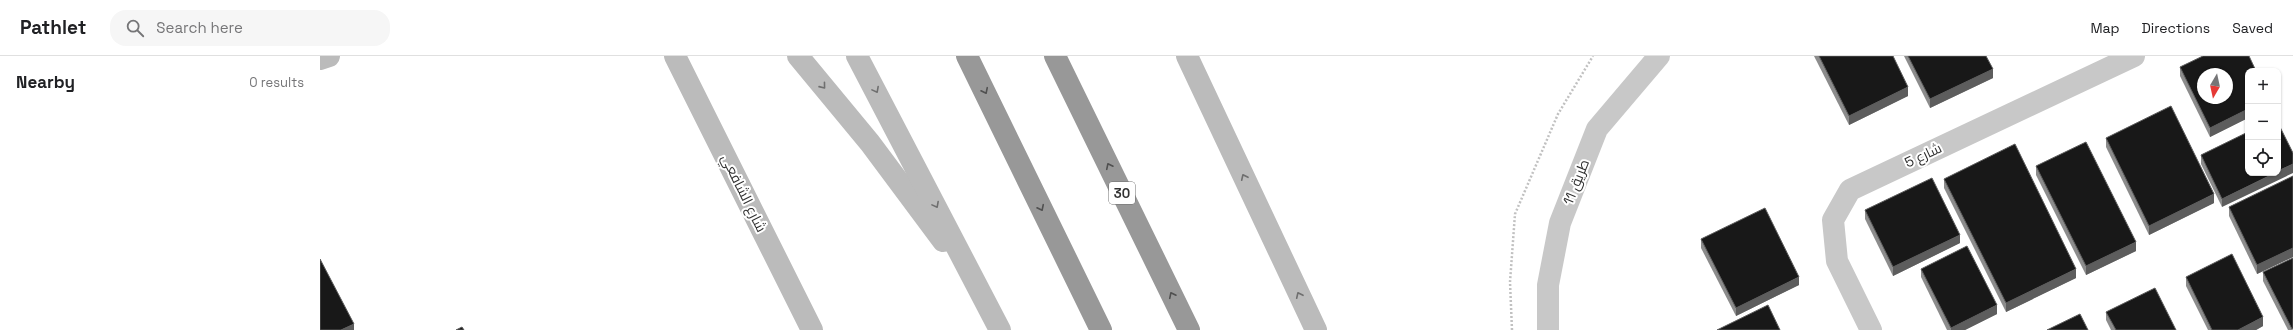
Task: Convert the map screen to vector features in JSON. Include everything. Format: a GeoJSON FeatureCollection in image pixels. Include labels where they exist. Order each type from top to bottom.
{"type":"FeatureCollection","features":[{"type":"Feature","properties":{"kind":"highway"},"geometry":{"type":"LineString","coordinates":[[967,56],[1101,330]]}},
{"type":"Feature","properties":{"kind":"highway","name":"30"},"geometry":{"type":"LineString","coordinates":[[1055,56],[1189,330]]}},
{"type":"Feature","properties":{"kind":"main road"},"geometry":{"type":"LineString","coordinates":[[320,59],[328,56]]}},
{"type":"Feature","properties":{"kind":"main road","name":"شارع الشافعي"},"geometry":{"type":"LineString","coordinates":[[675,56],[812,330]]}},
{"type":"Feature","properties":{"kind":"main road"},"geometry":{"type":"LineString","coordinates":[[798,56],[870,143],[984,296]]}},
{"type":"Feature","properties":{"kind":"main road"},"geometry":{"type":"LineString","coordinates":[[857,56],[984,296],[1000,330]]}},
{"type":"Feature","properties":{"kind":"main road"},"geometry":{"type":"LineString","coordinates":[[1187,56],[1316,330]]}},
{"type":"Feature","properties":{"kind":"main road"},"geometry":{"type":"LineString","coordinates":[[1202,56],[1225,136]]}},
{"type":"Feature","properties":{"kind":"street","name":"طريق 11"},"geometry":{"type":"LineString","coordinates":[[1548,330],[1548,285],[1560,223],[1597,129],[1659,56]]}},
{"type":"Feature","properties":{"kind":"street","name":"شارع 5"},"geometry":{"type":"LineString","coordinates":[[1871,330],[1837,261],[1833,220],[1850,190],[2134,56]]}},
{"type":"Feature","properties":{"kind":"path"},"geometry":{"type":"LineString","coordinates":[[1512,330],[1510,282],[1516,214],[1558,114],[1593,56]]}},
{"type":"Feature","properties":{"kind":"building"},"geometry":{"type":"Polygon","coordinates":[[[1819,56],[1893,56],[1908,87],[1849,116],[1819,56]]]}},
{"type":"Feature","properties":{"kind":"building"},"geometry":{"type":"Polygon","coordinates":[[[1908,56],[1986,56],[1993,69],[1930,99],[1908,56]]]}},
{"type":"Feature","properties":{"kind":"building"},"geometry":{"type":"Polygon","coordinates":[[[2203,56],[2249,56],[2255,68],[2245,68],[2245,110],[2210,128],[2198,104],[2233,104],[2233,68],[2197,68],[2197,102],[2180,67],[2203,56]]]}},
{"type":"Feature","properties":{"kind":"building"},"geometry":{"type":"Polygon","coordinates":[[[2171,106],[2214,194],[2149,226],[2106,138],[2171,106]]]}},
{"type":"Feature","properties":{"kind":"building"},"geometry":{"type":"Polygon","coordinates":[[[2281,129],[2293,153],[2293,164],[2281,170],[2281,129]]]}},
{"type":"Feature","properties":{"kind":"building"},"geometry":{"type":"Polygon","coordinates":[[[2245,133],[2245,176],[2269,176],[2222,199],[2201,155],[2245,133]]]}},
{"type":"Feature","properties":{"kind":"building"},"geometry":{"type":"Polygon","coordinates":[[[2086,142],[2136,242],[2086,266],[2036,166],[2086,142]]]}},
{"type":"Feature","properties":{"kind":"building"},"geometry":{"type":"Polygon","coordinates":[[[2015,144],[2076,269],[2006,303],[1944,179],[2015,144]]]}},
{"type":"Feature","properties":{"kind":"building"},"geometry":{"type":"Polygon","coordinates":[[[2293,176],[2293,248],[2257,265],[2229,207],[2293,176]]]}},
{"type":"Feature","properties":{"kind":"building"},"geometry":{"type":"Polygon","coordinates":[[[1932,178],[1960,235],[1893,267],[1865,210],[1932,178]]]}},
{"type":"Feature","properties":{"kind":"building"},"geometry":{"type":"Polygon","coordinates":[[[1765,208],[1799,277],[1736,308],[1701,239],[1765,208]]]}},
{"type":"Feature","properties":{"kind":"building"},"geometry":{"type":"Polygon","coordinates":[[[1967,246],[1997,305],[1951,328],[1921,269],[1967,246]]]}},
{"type":"Feature","properties":{"kind":"building"},"geometry":{"type":"Polygon","coordinates":[[[2232,254],[2263,317],[2238,330],[2212,330],[2186,277],[2232,254]]]}},
{"type":"Feature","properties":{"kind":"building"},"geometry":{"type":"Polygon","coordinates":[[[2293,258],[2293,328],[2292,329],[2263,272],[2293,258]]]}},
{"type":"Feature","properties":{"kind":"building"},"geometry":{"type":"Polygon","coordinates":[[[320,259],[354,324],[341,330],[320,330],[320,259]]]}},
{"type":"Feature","properties":{"kind":"building"},"geometry":{"type":"Polygon","coordinates":[[[2155,288],[2176,330],[2116,330],[2106,312],[2155,288]]]}},
{"type":"Feature","properties":{"kind":"building"},"geometry":{"type":"Polygon","coordinates":[[[1768,305],[1780,330],[1717,330],[1768,305]]]}},
{"type":"Feature","properties":{"kind":"building"},"geometry":{"type":"Polygon","coordinates":[[[2080,314],[2088,330],[2047,330],[2080,314]]]}},
{"type":"Feature","properties":{"kind":"building"},"geometry":{"type":"Polygon","coordinates":[[[462,327],[464,330],[456,330],[462,327]]]}}]}
